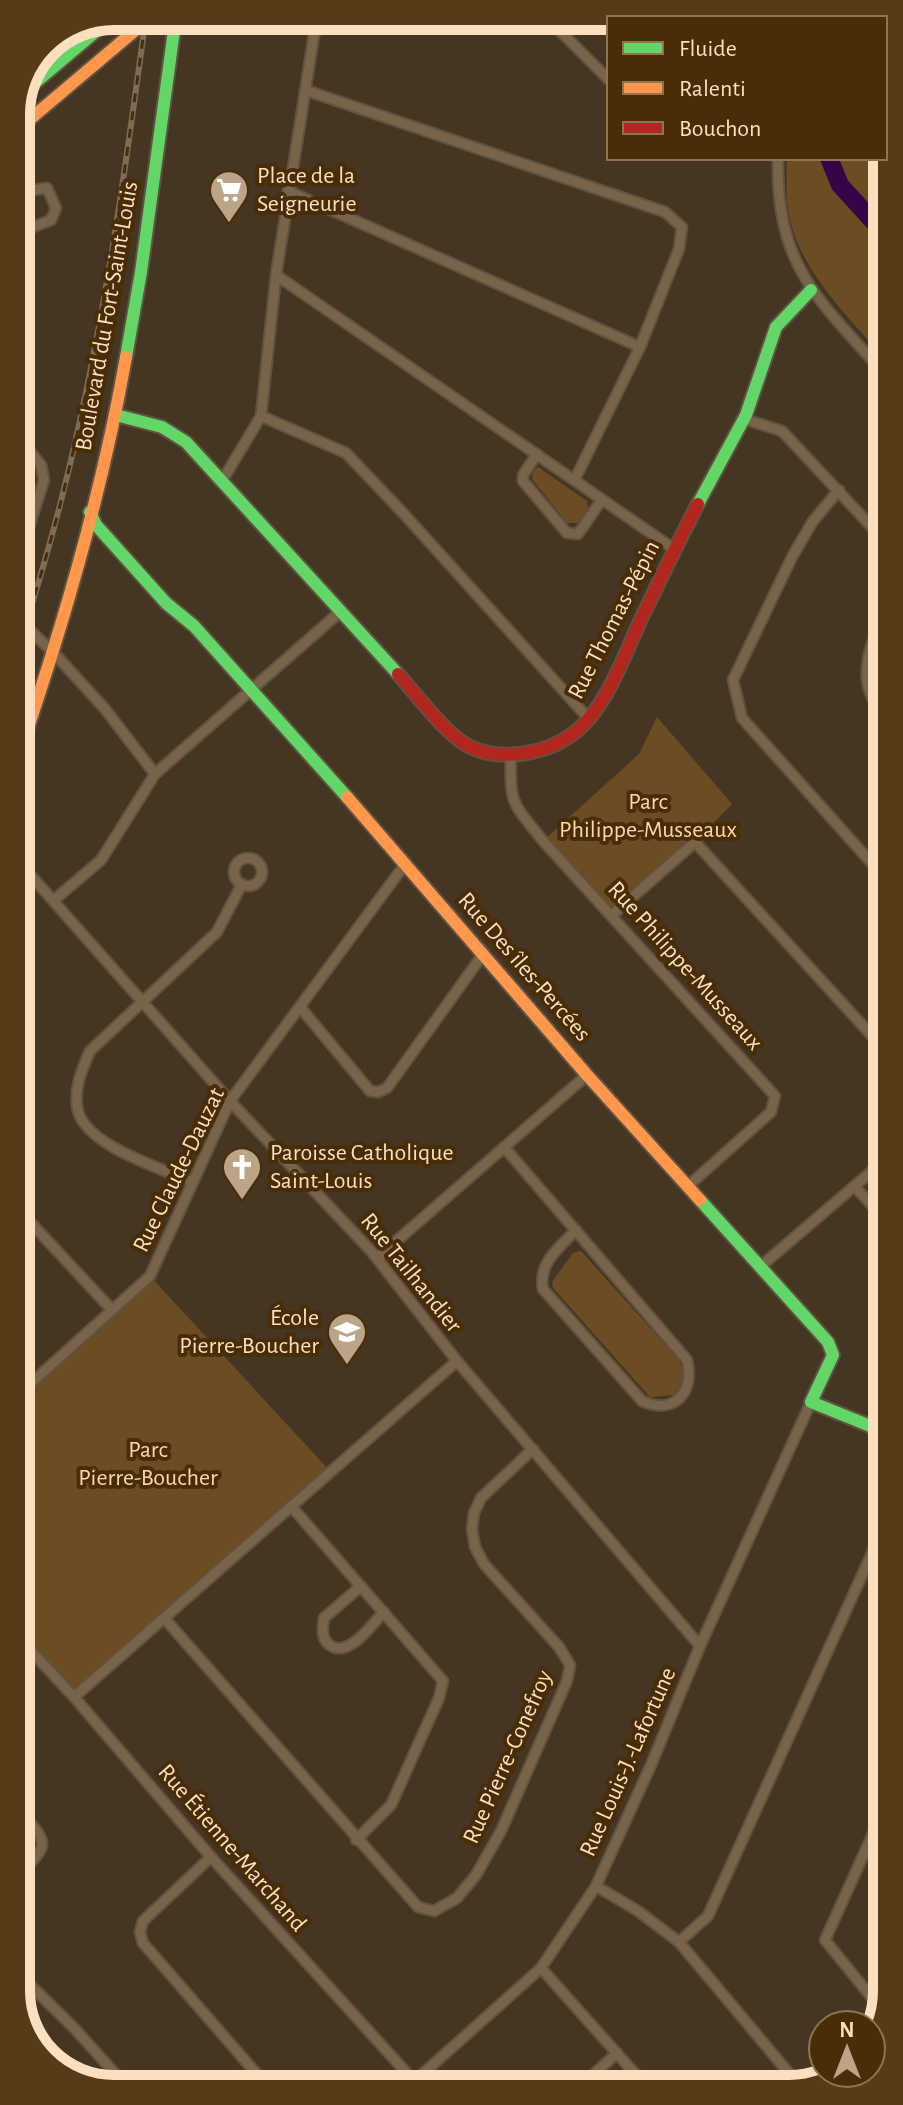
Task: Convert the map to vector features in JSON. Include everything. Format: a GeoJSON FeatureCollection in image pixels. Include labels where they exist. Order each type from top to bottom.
{"type":"FeatureCollection","features":[{"type":"Feature","properties":{"kind":"main road"},"geometry":{"type":"LineString","coordinates":[[30,119],[135,30]]}},
{"type":"Feature","properties":{"kind":"main road","name":"Boulevard du Fort-Saint-Louis"},"geometry":{"type":"LineString","coordinates":[[30,722],[54,653],[116,415],[141,272],[174,30]]}},
{"type":"Feature","properties":{"kind":"main road"},"geometry":{"type":"LineString","coordinates":[[37,81],[94,33]]}},
{"type":"Feature","properties":{"kind":"main road","name":"Rue Thomas-Pépin"},"geometry":{"type":"LineString","coordinates":[[116,415],[162,427],[186,442],[451,732],[471,747],[511,755],[548,749],[576,732],[610,686],[674,549],[744,419],[776,327],[811,290]]}},
{"type":"Feature","properties":{"kind":"main road","name":"Rue Des îles-Percées"},"geometry":{"type":"LineString","coordinates":[[90,512],[96,525],[166,603],[194,626],[406,863],[587,1075],[828,1342],[833,1355],[811,1402]]}},
{"type":"Feature","properties":{"kind":"main road"},"geometry":{"type":"LineString","coordinates":[[811,1402],[873,1427]]}},
{"type":"Feature","properties":{"kind":"street"},"geometry":{"type":"LineString","coordinates":[[222,481],[261,416],[276,275],[316,30]]}},
{"type":"Feature","properties":{"kind":"street"},"geometry":{"type":"LineString","coordinates":[[559,30],[607,78]]}},
{"type":"Feature","properties":{"kind":"street"},"geometry":{"type":"LineString","coordinates":[[305,90],[665,212],[682,227],[679,249],[640,347],[575,479]]}},
{"type":"Feature","properties":{"kind":"street"},"geometry":{"type":"LineString","coordinates":[[778,160],[778,187],[788,244],[811,290],[873,361]]}},
{"type":"Feature","properties":{"kind":"street"},"geometry":{"type":"LineString","coordinates":[[30,190],[47,188],[56,208],[51,220],[30,227]]}},
{"type":"Feature","properties":{"kind":"street"},"geometry":{"type":"LineString","coordinates":[[288,191],[640,347]]}},
{"type":"Feature","properties":{"kind":"street"},"geometry":{"type":"LineString","coordinates":[[276,275],[674,549]]}},
{"type":"Feature","properties":{"kind":"street"},"geometry":{"type":"LineString","coordinates":[[261,416],[346,453],[588,718]]}},
{"type":"Feature","properties":{"kind":"street"},"geometry":{"type":"LineString","coordinates":[[744,419],[782,431],[873,528]]}},
{"type":"Feature","properties":{"kind":"street"},"geometry":{"type":"LineString","coordinates":[[30,451],[41,465],[44,480],[30,524]]}},
{"type":"Feature","properties":{"kind":"street"},"geometry":{"type":"LineString","coordinates":[[537,454],[523,475],[523,481],[567,533],[578,534],[601,501]]}},
{"type":"Feature","properties":{"kind":"street"},"geometry":{"type":"LineString","coordinates":[[839,490],[813,521],[792,557],[733,680],[742,718],[873,865]]}},
{"type":"Feature","properties":{"kind":"street"},"geometry":{"type":"LineString","coordinates":[[54,900],[101,860],[155,774],[341,611]]}},
{"type":"Feature","properties":{"kind":"street"},"geometry":{"type":"LineString","coordinates":[[30,630],[105,709],[155,774]]}},
{"type":"Feature","properties":{"kind":"street"},"geometry":{"type":"LineString","coordinates":[[873,639],[867,668],[873,702]]}},
{"type":"Feature","properties":{"kind":"street","name":"Rue Philippe-Musseaux"},"geometry":{"type":"LineString","coordinates":[[511,755],[509,786],[513,803],[543,841],[775,1096],[771,1112],[688,1186]]}},
{"type":"Feature","properties":{"kind":"street"},"geometry":{"type":"LineString","coordinates":[[612,915],[695,842],[873,1037]]}},
{"type":"Feature","properties":{"kind":"street","name":"Rue Claude-Dauzat"},"geometry":{"type":"LineString","coordinates":[[31,1381],[150,1276],[230,1101],[406,863]]}},
{"type":"Feature","properties":{"kind":"street","name":"Rue Tailhandier"},"geometry":{"type":"LineString","coordinates":[[30,874],[230,1101],[377,1258],[457,1361],[700,1646]]}},
{"type":"Feature","properties":{"kind":"street"},"geometry":{"type":"LineString","coordinates":[[192,1182],[104,1143],[88,1129],[78,1111],[78,1077],[90,1051],[217,932],[242,884]]}},
{"type":"Feature","properties":{"kind":"street"},"geometry":{"type":"LineString","coordinates":[[300,1007],[370,1091],[378,1092],[387,1088],[484,953]]}},
{"type":"Feature","properties":{"kind":"street"},"geometry":{"type":"LineString","coordinates":[[377,1258],[587,1075]]}},
{"type":"Feature","properties":{"kind":"street"},"geometry":{"type":"LineString","coordinates":[[504,1147],[576,1230],[687,1360],[691,1373],[689,1386],[677,1401],[664,1406],[642,1401],[543,1289],[543,1266],[576,1230]]}},
{"type":"Feature","properties":{"kind":"street"},"geometry":{"type":"LineString","coordinates":[[761,1266],[873,1171]]}},
{"type":"Feature","properties":{"kind":"street"},"geometry":{"type":"LineString","coordinates":[[855,1187],[873,1206]]}},
{"type":"Feature","properties":{"kind":"street"},"geometry":{"type":"LineString","coordinates":[[30,1222],[112,1310]]}},
{"type":"Feature","properties":{"kind":"street"},"geometry":{"type":"LineString","coordinates":[[74,1697],[457,1361]]}},
{"type":"Feature","properties":{"kind":"street","name":"Rue Louis-J.-Lafortune"},"geometry":{"type":"LineString","coordinates":[[421,2075],[541,1968],[596,1886],[811,1402]]}},
{"type":"Feature","properties":{"kind":"street","name":"Rue Pierre-Conefroy"},"geometry":{"type":"LineString","coordinates":[[165,1619],[356,1840],[418,1907],[434,1911],[457,1898],[476,1875],[501,1831],[567,1681],[570,1665],[559,1647],[484,1564],[475,1547],[472,1529],[474,1513],[481,1498],[533,1449]]}},
{"type":"Feature","properties":{"kind":"street"},"geometry":{"type":"LineString","coordinates":[[291,1506],[443,1681],[439,1698],[391,1805],[356,1840]]}},
{"type":"Feature","properties":{"kind":"street"},"geometry":{"type":"LineString","coordinates":[[679,1942],[708,1916],[873,1550]]}},
{"type":"Feature","properties":{"kind":"street"},"geometry":{"type":"LineString","coordinates":[[361,1586],[324,1618],[322,1632],[327,1644],[336,1649],[345,1648],[384,1612]]}},
{"type":"Feature","properties":{"kind":"street","name":"Rue Étienne-Marchand"},"geometry":{"type":"LineString","coordinates":[[30,1650],[403,2075]]}},
{"type":"Feature","properties":{"kind":"street"},"geometry":{"type":"LineString","coordinates":[[30,1822],[40,1834],[43,1845],[40,1854],[30,1863]]}},
{"type":"Feature","properties":{"kind":"street"},"geometry":{"type":"LineString","coordinates":[[872,1998],[825,1940],[873,1834]]}},
{"type":"Feature","properties":{"kind":"street"},"geometry":{"type":"LineString","coordinates":[[211,1857],[143,1921],[140,1932],[143,1943],[258,2075]]}},
{"type":"Feature","properties":{"kind":"street"},"geometry":{"type":"LineString","coordinates":[[596,1886],[638,1911],[679,1942],[790,2075]]}},
{"type":"Feature","properties":{"kind":"street"},"geometry":{"type":"LineString","coordinates":[[541,1968],[636,2075]]}},
{"type":"Feature","properties":{"kind":"street"},"geometry":{"type":"LineString","coordinates":[[30,1985],[116,2075]]}},
{"type":"Feature","properties":{"kind":"street"},"geometry":{"type":"LineString","coordinates":[[593,2075],[617,2053]]}},
{"type":"Feature","properties":{"kind":"street"},"geometry":{"type":"LineString","coordinates":[[252,2075],[255,2072]]}},
{"type":"Feature","properties":{"kind":"green space"},"geometry":{"type":"Polygon","coordinates":[[[787,160],[873,160],[873,346],[836,304],[809,266],[791,224],[787,201],[787,160]]]}},
{"type":"Feature","properties":{"kind":"green space"},"geometry":{"type":"Polygon","coordinates":[[[538,467],[587,501],[588,508],[578,523],[567,523],[532,479],[533,471],[538,467]]]}},
{"type":"Feature","properties":{"kind":"green space","name":"Parc Philippe-Musseaux"},"geometry":{"type":"Polygon","coordinates":[[[657,717],[732,804],[695,842],[612,915],[543,841],[639,754],[657,717]]]}},
{"type":"Feature","properties":{"kind":"green space"},"geometry":{"type":"Polygon","coordinates":[[[581,1251],[679,1360],[683,1378],[674,1395],[650,1397],[553,1288],[552,1282],[573,1253],[581,1251]]]}},
{"type":"Feature","properties":{"kind":"green space","name":"Parc Pierre-Boucher"},"geometry":{"type":"Polygon","coordinates":[[[150,1276],[330,1471],[74,1697],[30,1650],[30,1384],[150,1276]]]}},
{"type":"Feature","properties":{"kind":"waterway"},"geometry":{"type":"LineString","coordinates":[[830,160],[840,185],[873,221]]}},
{"type":"Feature","properties":{"kind":"railway"},"geometry":{"type":"LineString","coordinates":[[30,608],[82,414],[124,176],[144,30]]}},
{"type":"Feature","properties":{"kind":"traffic: fast"},"geometry":{"type":"LineString","coordinates":[[126,357],[141,272],[174,30]]}},
{"type":"Feature","properties":{"kind":"traffic: fast"},"geometry":{"type":"LineString","coordinates":[[37,81],[94,33]]}},
{"type":"Feature","properties":{"kind":"traffic: fast"},"geometry":{"type":"LineString","coordinates":[[698,504],[746,415],[776,327],[811,290]]}},
{"type":"Feature","properties":{"kind":"traffic: fast"},"geometry":{"type":"LineString","coordinates":[[116,415],[162,427],[186,442],[398,674]]}},
{"type":"Feature","properties":{"kind":"traffic: fast"},"geometry":{"type":"LineString","coordinates":[[90,512],[96,525],[166,603],[194,626],[347,797]]}},
{"type":"Feature","properties":{"kind":"traffic: fast"},"geometry":{"type":"LineString","coordinates":[[700,1200],[828,1342],[833,1355],[811,1402],[873,1427]]}},
{"type":"Feature","properties":{"kind":"traffic: slow"},"geometry":{"type":"LineString","coordinates":[[30,119],[135,30]]}},
{"type":"Feature","properties":{"kind":"traffic: slow"},"geometry":{"type":"LineString","coordinates":[[30,720],[80,559],[126,357]]}},
{"type":"Feature","properties":{"kind":"traffic: slow"},"geometry":{"type":"LineString","coordinates":[[347,797],[587,1075],[700,1200]]}},
{"type":"Feature","properties":{"kind":"traffic: jam"},"geometry":{"type":"LineString","coordinates":[[398,674],[441,724],[470,747],[496,754],[524,754],[563,740],[585,723],[605,696],[698,504]]}},
{"type":"Feature","properties":{"kind":"place","name":"Place de la Seigneurie"},"geometry":{"type":"Point","coordinates":[229,224]}},
{"type":"Feature","properties":{"kind":"place","name":"Paroisse Catholique Saint-Louis"},"geometry":{"type":"Point","coordinates":[242,1201]}},
{"type":"Feature","properties":{"kind":"place","name":"École Pierre-Boucher"},"geometry":{"type":"Point","coordinates":[347,1366]}}]}
